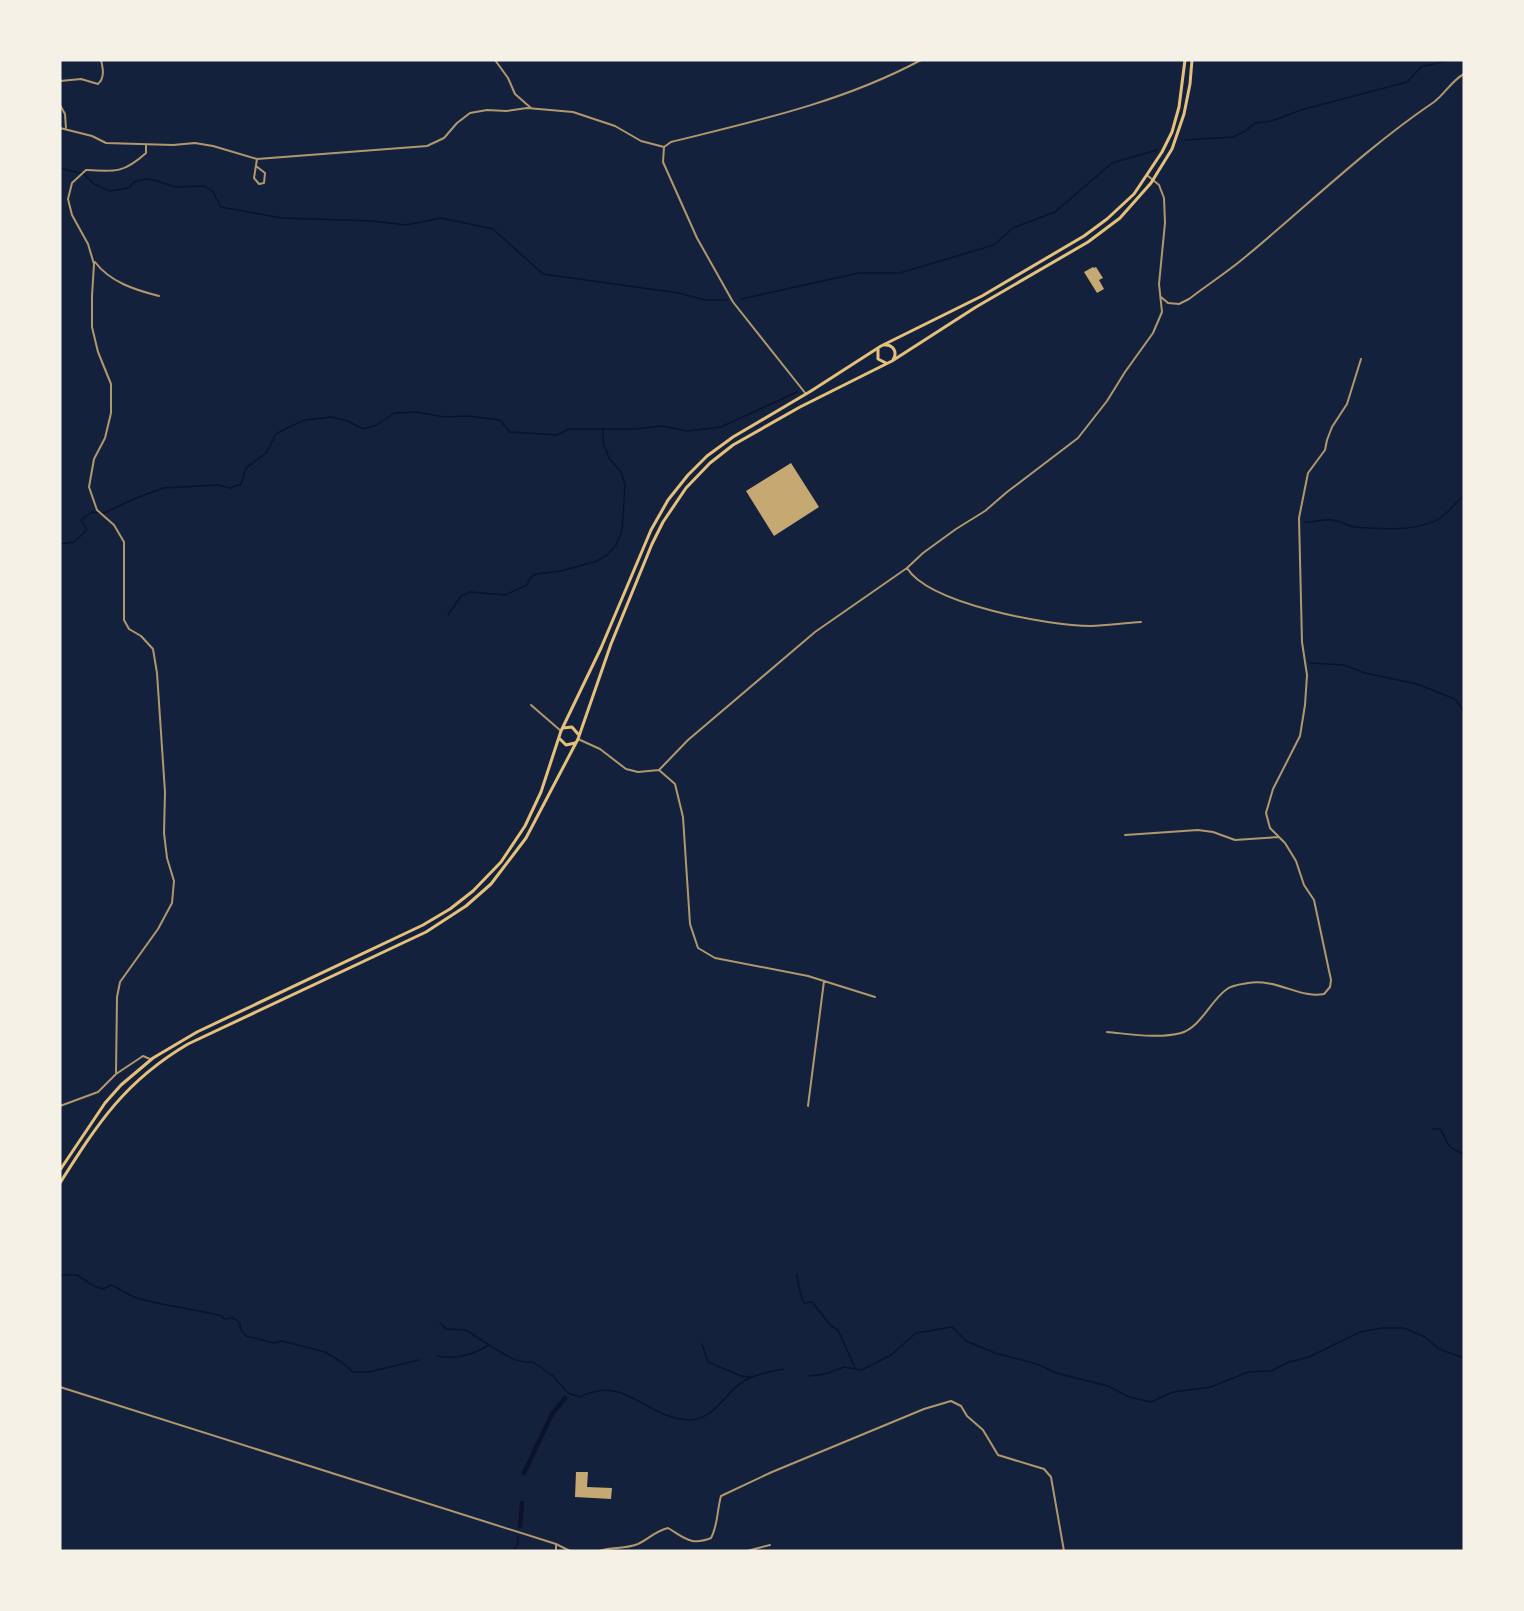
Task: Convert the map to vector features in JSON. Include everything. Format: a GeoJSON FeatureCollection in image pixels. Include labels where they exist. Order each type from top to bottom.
{"type":"FeatureCollection","features":[{"type":"Feature","properties":{"kind":"main road"},"geometry":{"type":"LineString","coordinates":[[60,1170],[97,1113],[121,1085],[152,1059],[197,1032],[423,926],[464,898],[495,868],[525,826],[537,802],[562,730],[601,648],[651,530],[668,500],[697,466],[721,445],[884,345],[982,296],[1084,236],[1124,204],[1148,176],[1162,153],[1176,120],[1185,60]]}},
{"type":"Feature","properties":{"kind":"main road"},"geometry":{"type":"LineString","coordinates":[[60,1183],[108,1111],[127,1089],[161,1061],[188,1044],[426,932],[452,916],[501,873],[526,838],[577,740],[611,644],[652,544],[663,522],[686,488],[710,463],[734,445],[794,410],[892,361],[976,307],[1099,235],[1131,207],[1154,180],[1172,149],[1189,92],[1192,60]]}},
{"type":"Feature","properties":{"kind":"main road"},"geometry":{"type":"LineString","coordinates":[[884,345],[890,345],[894,349],[895,356],[892,361]]}},
{"type":"Feature","properties":{"kind":"main road"},"geometry":{"type":"LineString","coordinates":[[879,348],[876,353],[878,359],[886,363]]}},
{"type":"Feature","properties":{"kind":"main road"},"geometry":{"type":"LineString","coordinates":[[560,737],[566,745],[571,745],[577,740],[578,733],[575,728],[569,726],[562,730]]}},
{"type":"Feature","properties":{"kind":"street"},"geometry":{"type":"LineString","coordinates":[[60,81],[81,79],[98,84],[102,81],[101,60]]}},
{"type":"Feature","properties":{"kind":"street"},"geometry":{"type":"LineString","coordinates":[[495,60],[508,78],[515,94],[531,108]]}},
{"type":"Feature","properties":{"kind":"street"},"geometry":{"type":"LineString","coordinates":[[60,128],[92,136],[106,143],[146,145],[195,143],[257,159],[426,146],[444,138],[457,123],[470,113],[531,108],[573,112],[615,126],[641,141],[665,146],[845,95],[890,77],[921,60]]}},
{"type":"Feature","properties":{"kind":"street"},"geometry":{"type":"LineString","coordinates":[[1161,297],[1168,303],[1179,304],[1189,299],[1244,258],[1330,182],[1403,123],[1437,99],[1464,74]]}},
{"type":"Feature","properties":{"kind":"street"},"geometry":{"type":"LineString","coordinates":[[60,105],[65,114],[66,129]]}},
{"type":"Feature","properties":{"kind":"street"},"geometry":{"type":"LineString","coordinates":[[116,1074],[117,997],[120,982],[158,929],[172,903],[174,881],[167,858],[164,833],[163,754],[153,649],[141,636],[129,629],[124,620],[124,542],[114,525],[97,510],[89,487],[94,459],[105,438],[111,413],[111,384],[98,352],[92,327],[93,260],[88,244],[72,215],[68,199],[72,183],[86,170],[119,171],[132,165],[146,153],[146,145]]}},
{"type":"Feature","properties":{"kind":"street"},"geometry":{"type":"LineString","coordinates":[[665,146],[663,162],[698,238],[733,302],[806,394]]}},
{"type":"Feature","properties":{"kind":"street"},"geometry":{"type":"LineString","coordinates":[[256,166],[265,173],[264,183],[259,184],[254,178],[257,159]]}},
{"type":"Feature","properties":{"kind":"street"},"geometry":{"type":"LineString","coordinates":[[577,740],[600,748],[626,769],[638,772],[659,770],[688,740],[815,632],[907,568],[923,553],[985,512],[1007,492],[1078,438],[1154,333],[1162,312],[1159,284],[1165,223],[1164,198],[1159,185],[1148,176]]}},
{"type":"Feature","properties":{"kind":"street"},"geometry":{"type":"LineString","coordinates":[[93,260],[103,273],[119,282],[159,296]]}},
{"type":"Feature","properties":{"kind":"street"},"geometry":{"type":"LineString","coordinates":[[1107,1032],[1162,1035],[1181,1033],[1197,1022],[1228,987],[1250,982],[1269,982],[1315,995],[1328,992],[1331,980],[1314,900],[1304,885],[1296,861],[1270,828],[1266,813],[1272,789],[1300,736],[1307,685],[1302,642],[1299,518],[1308,473],[1325,450],[1332,427],[1347,404],[1361,359]]}},
{"type":"Feature","properties":{"kind":"street"},"geometry":{"type":"LineString","coordinates":[[907,568],[913,577],[937,592],[1006,613],[1089,626],[1141,622]]}},
{"type":"Feature","properties":{"kind":"street"},"geometry":{"type":"LineString","coordinates":[[531,705],[562,730]]}},
{"type":"Feature","properties":{"kind":"street"},"geometry":{"type":"LineString","coordinates":[[659,770],[675,784],[683,817],[690,924],[698,948],[715,958],[808,976],[875,997]]}},
{"type":"Feature","properties":{"kind":"street"},"geometry":{"type":"LineString","coordinates":[[1125,835],[1198,830],[1213,832],[1235,840],[1279,837]]}},
{"type":"Feature","properties":{"kind":"street"},"geometry":{"type":"LineString","coordinates":[[808,1106],[824,981]]}},
{"type":"Feature","properties":{"kind":"street"},"geometry":{"type":"LineString","coordinates":[[60,1106],[98,1092],[116,1074],[144,1056],[152,1059]]}},
{"type":"Feature","properties":{"kind":"street"},"geometry":{"type":"LineString","coordinates":[[60,1387],[556,1544],[570,1551]]}},
{"type":"Feature","properties":{"kind":"street"},"geometry":{"type":"LineString","coordinates":[[599,1551],[637,1544],[657,1531],[668,1528],[689,1541],[700,1542],[711,1538],[715,1530],[721,1496],[727,1492],[924,1409],[951,1401],[962,1406],[974,1423],[983,1430],[998,1455],[1044,1469],[1051,1477],[1064,1551]]}},
{"type":"Feature","properties":{"kind":"street"},"geometry":{"type":"LineString","coordinates":[[556,1544],[556,1551]]}},
{"type":"Feature","properties":{"kind":"street"},"geometry":{"type":"LineString","coordinates":[[747,1551],[770,1545]]}},
{"type":"Feature","properties":{"kind":"building"},"geometry":{"type":"Polygon","coordinates":[[[1096,267],[1103,278],[1099,280],[1104,289],[1097,293],[1084,272],[1096,267]]]}},
{"type":"Feature","properties":{"kind":"building"},"geometry":{"type":"Polygon","coordinates":[[[791,463],[819,507],[774,536],[746,491],[791,463]]]}},
{"type":"Feature","properties":{"kind":"building"},"geometry":{"type":"Polygon","coordinates":[[[576,1472],[588,1472],[587,1487],[612,1488],[611,1499],[575,1497],[576,1472]]]}},
{"type":"Feature","properties":{"kind":"waterway"},"geometry":{"type":"LineString","coordinates":[[1185,140],[1233,137],[1255,123],[1272,121],[1301,110],[1407,82],[1421,67],[1450,60]]}},
{"type":"Feature","properties":{"kind":"waterway"},"geometry":{"type":"LineString","coordinates":[[741,299],[859,273],[900,273],[994,245],[1013,228],[1055,212],[1112,163],[1157,150]]}},
{"type":"Feature","properties":{"kind":"waterway"},"geometry":{"type":"LineString","coordinates":[[60,168],[84,174],[94,184],[110,191],[129,188],[134,182],[145,179],[176,187],[204,186],[213,192],[221,207],[282,218],[373,221],[406,225],[441,218],[493,229],[543,274],[679,293],[705,300],[727,300]]}},
{"type":"Feature","properties":{"kind":"waterway"},"geometry":{"type":"LineString","coordinates":[[60,544],[74,542],[87,530],[81,520],[92,512],[104,513],[163,488],[218,485],[230,488],[241,484],[246,468],[266,453],[276,434],[305,420],[331,417],[348,421],[363,429],[377,425],[394,413],[416,412],[445,417],[468,416],[500,420],[510,432],[557,435],[569,429],[635,429],[662,426],[687,431],[721,427],[797,392]]}},
{"type":"Feature","properties":{"kind":"waterway"},"geometry":{"type":"LineString","coordinates":[[448,615],[461,596],[470,592],[505,595],[527,585],[531,577],[536,574],[561,571],[597,561],[607,555],[616,545],[622,531],[625,485],[621,472],[609,458],[603,443],[603,430]]}},
{"type":"Feature","properties":{"kind":"waterway"},"geometry":{"type":"LineString","coordinates":[[1305,522],[1330,520],[1355,527],[1410,528],[1440,518],[1464,495]]}},
{"type":"Feature","properties":{"kind":"waterway"},"geometry":{"type":"LineString","coordinates":[[1310,663],[1344,665],[1365,673],[1417,684],[1456,700],[1464,712]]}},
{"type":"Feature","properties":{"kind":"waterway"},"geometry":{"type":"LineString","coordinates":[[1433,1129],[1440,1129],[1449,1146],[1464,1154]]}},
{"type":"Feature","properties":{"kind":"waterway"},"geometry":{"type":"LineString","coordinates":[[797,1274],[804,1303],[812,1302],[831,1326],[838,1330],[855,1368]]}},
{"type":"Feature","properties":{"kind":"waterway"},"geometry":{"type":"LineString","coordinates":[[60,1275],[77,1275],[103,1289],[111,1285],[133,1297],[147,1301],[222,1316],[224,1319],[233,1318],[240,1323],[240,1328],[246,1336],[274,1343],[282,1341],[325,1352],[353,1372],[369,1372],[419,1360]]}},
{"type":"Feature","properties":{"kind":"waterway"},"geometry":{"type":"LineString","coordinates":[[440,1323],[446,1329],[466,1330],[489,1345]]}},
{"type":"Feature","properties":{"kind":"waterway"},"geometry":{"type":"LineString","coordinates":[[809,1376],[825,1374],[844,1367],[862,1370],[891,1355],[916,1333],[952,1327],[966,1341],[995,1353],[1037,1364],[1056,1373],[1108,1386],[1129,1397],[1151,1402],[1173,1392],[1211,1387],[1248,1372],[1271,1371],[1289,1362],[1309,1357],[1360,1332],[1382,1328],[1404,1328],[1425,1337],[1439,1349],[1464,1358]]}},
{"type":"Feature","properties":{"kind":"waterway"},"geometry":{"type":"LineString","coordinates":[[702,1344],[708,1362],[741,1376],[752,1377]]}},
{"type":"Feature","properties":{"kind":"waterway"},"geometry":{"type":"LineString","coordinates":[[437,1356],[464,1356],[489,1345],[515,1360],[533,1362],[553,1376],[568,1393],[580,1397],[596,1391],[610,1390],[622,1393],[659,1412],[688,1420],[705,1416],[744,1381],[784,1369]]}},
{"type":"Feature","properties":{"kind":"waterway"},"geometry":{"type":"LineString","coordinates":[[524,1473],[552,1414],[565,1398]]}},
{"type":"Feature","properties":{"kind":"waterway"},"geometry":{"type":"LineString","coordinates":[[520,1526],[522,1503]]}},
{"type":"Feature","properties":{"kind":"waterway"},"geometry":{"type":"LineString","coordinates":[[513,1551],[518,1544],[518,1536]]}}]}
